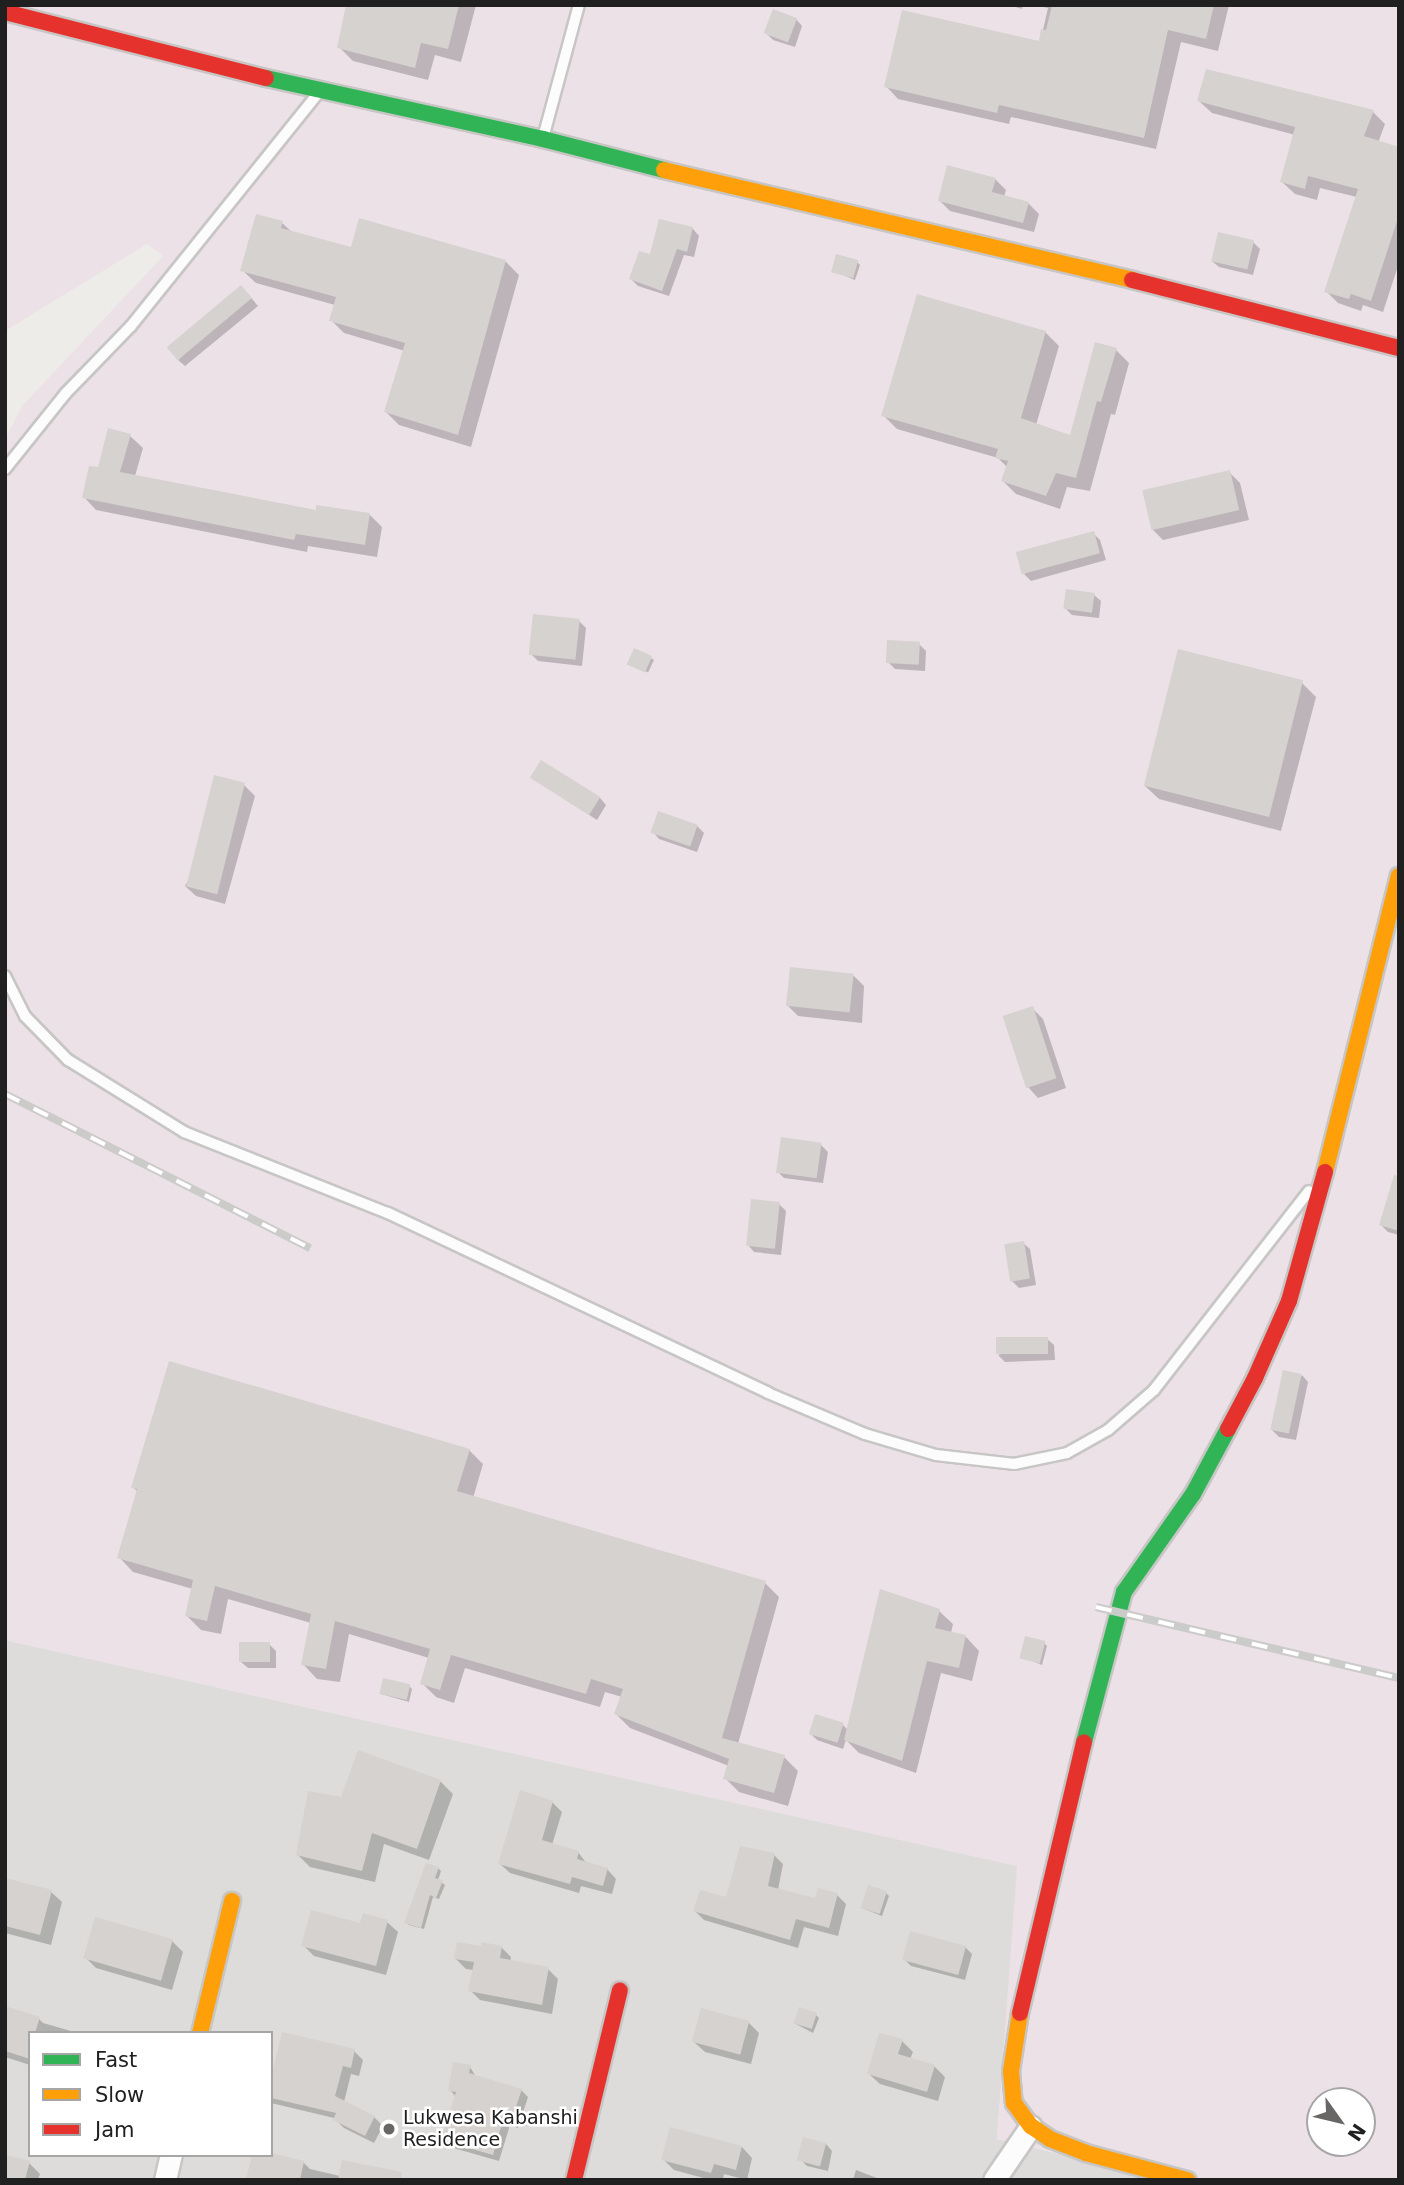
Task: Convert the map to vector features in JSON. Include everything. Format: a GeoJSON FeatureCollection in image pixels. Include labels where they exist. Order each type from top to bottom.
{"type":"FeatureCollection","features":[{"type":"Feature","properties":{"kind":"street"},"geometry":{"type":"LineString","coordinates":[[5,12],[319,91],[543,139],[719,184],[1137,280],[1399,348]]}},
{"type":"Feature","properties":{"kind":"street"},"geometry":{"type":"LineString","coordinates":[[1187,2180],[1086,2153],[1050,2139],[1031,2126],[1014,2103],[1011,2071],[1017,2026],[1091,1714],[1124,1592],[1146,1557],[1193,1494],[1255,1378],[1289,1301],[1326,1168],[1399,876]]}},
{"type":"Feature","properties":{"kind":"street"},"geometry":{"type":"LineString","coordinates":[[200,2031],[232,1901]]}},
{"type":"Feature","properties":{"kind":"street"},"geometry":{"type":"LineString","coordinates":[[574,2180],[620,1990]]}},
{"type":"Feature","properties":{"kind":"street"},"geometry":{"type":"LineString","coordinates":[[995,2180],[1031,2126]]}},
{"type":"Feature","properties":{"kind":"street"},"geometry":{"type":"LineString","coordinates":[[165,2180],[171,2157]]}},
{"type":"Feature","properties":{"kind":"lane"},"geometry":{"type":"LineString","coordinates":[[543,139],[579,5]]}},
{"type":"Feature","properties":{"kind":"lane"},"geometry":{"type":"LineString","coordinates":[[5,469],[65,394],[131,326],[319,91]]}},
{"type":"Feature","properties":{"kind":"lane"},"geometry":{"type":"LineString","coordinates":[[5,976],[25,1016],[68,1060],[184,1132],[388,1213],[768,1393],[864,1434],[936,1455],[1014,1464],[1067,1453],[1108,1430],[1154,1390],[1326,1168]]}},
{"type":"Feature","properties":{"kind":"shaded area"},"geometry":{"type":"Polygon","coordinates":[[[5,5],[1399,5],[1399,2180],[1167,2180],[997,2139],[1017,1866],[5,1640],[5,439],[23,405],[163,256],[147,244],[5,331],[5,5]]]}},
{"type":"Feature","properties":{"kind":"shaded area"},"geometry":{"type":"Polygon","coordinates":[[[5,1640],[1018,1866],[997,2139],[1167,2180],[5,2180],[5,1640]]]}},
{"type":"Feature","properties":{"kind":"building"},"geometry":{"type":"Polygon","coordinates":[[[346,5],[459,5],[448,49],[421,43],[415,68],[337,48],[346,5]]]}},
{"type":"Feature","properties":{"kind":"building"},"geometry":{"type":"Polygon","coordinates":[[[1052,5],[1214,5],[1206,39],[1168,30],[1144,138],[999,105],[997,113],[884,87],[902,10],[1039,41],[1041,29],[1046,30],[1052,5]]]}},
{"type":"Feature","properties":{"kind":"building"},"geometry":{"type":"Polygon","coordinates":[[[773,9],[797,18],[788,43],[764,33],[773,9]]]}},
{"type":"Feature","properties":{"kind":"building"},"geometry":{"type":"Polygon","coordinates":[[[1206,69],[1374,110],[1364,136],[1399,147],[1399,215],[1371,301],[1351,294],[1349,299],[1324,292],[1358,189],[1308,176],[1305,189],[1280,182],[1295,127],[1197,101],[1206,69]]]}},
{"type":"Feature","properties":{"kind":"building"},"geometry":{"type":"Polygon","coordinates":[[[947,165],[996,178],[992,192],[1029,202],[1023,223],[938,201],[947,165]]]}},
{"type":"Feature","properties":{"kind":"building"},"geometry":{"type":"Polygon","coordinates":[[[256,214],[283,221],[281,228],[351,247],[359,218],[506,260],[458,435],[384,412],[405,343],[329,321],[336,297],[240,271],[256,214]]]}},
{"type":"Feature","properties":{"kind":"building"},"geometry":{"type":"Polygon","coordinates":[[[659,219],[693,227],[687,252],[677,249],[662,291],[629,279],[639,251],[650,254],[659,219]]]}},
{"type":"Feature","properties":{"kind":"building"},"geometry":{"type":"Polygon","coordinates":[[[1218,232],[1254,240],[1247,270],[1211,261],[1218,232]]]}},
{"type":"Feature","properties":{"kind":"building"},"geometry":{"type":"Polygon","coordinates":[[[836,254],[858,260],[853,278],[831,272],[836,254]]]}},
{"type":"Feature","properties":{"kind":"building"},"geometry":{"type":"Polygon","coordinates":[[[241,285],[252,298],[178,360],[167,347],[241,285]]]}},
{"type":"Feature","properties":{"kind":"building"},"geometry":{"type":"Polygon","coordinates":[[[917,294],[1046,331],[1021,418],[1070,435],[1095,342],[1117,348],[1101,402],[1097,401],[1076,478],[1056,473],[1046,496],[1001,481],[1008,461],[995,458],[998,449],[881,416],[917,294]]]}},
{"type":"Feature","properties":{"kind":"building"},"geometry":{"type":"Polygon","coordinates":[[[108,428],[131,434],[120,472],[316,510],[316,505],[370,513],[365,545],[296,534],[294,540],[82,498],[89,466],[98,467],[108,428]]]}},
{"type":"Feature","properties":{"kind":"building"},"geometry":{"type":"Polygon","coordinates":[[[1230,470],[1239,510],[1152,530],[1142,490],[1230,470]]]}},
{"type":"Feature","properties":{"kind":"building"},"geometry":{"type":"Polygon","coordinates":[[[1094,531],[1100,553],[1022,574],[1016,552],[1094,531]]]}},
{"type":"Feature","properties":{"kind":"building"},"geometry":{"type":"Polygon","coordinates":[[[1066,589],[1095,593],[1092,613],[1063,609],[1066,589]]]}},
{"type":"Feature","properties":{"kind":"building"},"geometry":{"type":"Polygon","coordinates":[[[533,614],[580,619],[575,660],[529,655],[533,614]]]}},
{"type":"Feature","properties":{"kind":"building"},"geometry":{"type":"Polygon","coordinates":[[[887,640],[920,642],[919,665],[886,663],[887,640]]]}},
{"type":"Feature","properties":{"kind":"building"},"geometry":{"type":"Polygon","coordinates":[[[634,648],[652,656],[645,673],[627,664],[634,648]]]}},
{"type":"Feature","properties":{"kind":"building"},"geometry":{"type":"Polygon","coordinates":[[[1178,649],[1303,680],[1269,817],[1144,786],[1178,649]]]}},
{"type":"Feature","properties":{"kind":"building"},"geometry":{"type":"Polygon","coordinates":[[[541,760],[600,797],[589,815],[530,778],[541,760]]]}},
{"type":"Feature","properties":{"kind":"building"},"geometry":{"type":"Polygon","coordinates":[[[214,775],[245,783],[217,894],[186,887],[214,775]]]}},
{"type":"Feature","properties":{"kind":"building"},"geometry":{"type":"Polygon","coordinates":[[[658,811],[698,825],[690,846],[651,833],[658,811]]]}},
{"type":"Feature","properties":{"kind":"building"},"geometry":{"type":"Polygon","coordinates":[[[790,967],[854,974],[850,1012],[786,1006],[790,967]]]}},
{"type":"Feature","properties":{"kind":"building"},"geometry":{"type":"Polygon","coordinates":[[[1033,1006],[1056,1078],[1026,1088],[1003,1016],[1033,1006]]]}},
{"type":"Feature","properties":{"kind":"building"},"geometry":{"type":"Polygon","coordinates":[[[781,1137],[822,1143],[817,1178],[776,1173],[781,1137]]]}},
{"type":"Feature","properties":{"kind":"building"},"geometry":{"type":"Polygon","coordinates":[[[1394,1175],[1399,1176],[1399,1231],[1379,1225],[1394,1175]]]}},
{"type":"Feature","properties":{"kind":"building"},"geometry":{"type":"Polygon","coordinates":[[[751,1199],[780,1202],[775,1249],[746,1246],[751,1199]]]}},
{"type":"Feature","properties":{"kind":"building"},"geometry":{"type":"Polygon","coordinates":[[[1024,1241],[1030,1279],[1010,1282],[1004,1244],[1024,1241]]]}},
{"type":"Feature","properties":{"kind":"building"},"geometry":{"type":"Polygon","coordinates":[[[996,1337],[1048,1337],[1048,1354],[996,1354],[996,1337]]]}},
{"type":"Feature","properties":{"kind":"building"},"geometry":{"type":"Polygon","coordinates":[[[169,1361],[470,1449],[457,1491],[766,1581],[722,1738],[785,1755],[774,1793],[723,1779],[729,1759],[614,1714],[623,1689],[591,1679],[586,1694],[451,1655],[440,1690],[420,1684],[430,1649],[335,1621],[326,1669],[301,1665],[311,1614],[215,1586],[207,1621],[185,1616],[193,1580],[117,1558],[137,1489],[131,1488],[169,1361]]]}},
{"type":"Feature","properties":{"kind":"building"},"geometry":{"type":"Polygon","coordinates":[[[1283,1370],[1302,1374],[1289,1434],[1270,1430],[1283,1370]]]}},
{"type":"Feature","properties":{"kind":"building"},"geometry":{"type":"Polygon","coordinates":[[[880,1589],[940,1609],[935,1628],[966,1635],[959,1668],[927,1661],[902,1761],[844,1740],[880,1589]]]}},
{"type":"Feature","properties":{"kind":"building"},"geometry":{"type":"Polygon","coordinates":[[[1025,1636],[1045,1641],[1040,1663],[1019,1658],[1025,1636]]]}},
{"type":"Feature","properties":{"kind":"building"},"geometry":{"type":"Polygon","coordinates":[[[239,1642],[270,1642],[270,1662],[239,1662],[239,1642]]]}},
{"type":"Feature","properties":{"kind":"building"},"geometry":{"type":"Polygon","coordinates":[[[383,1678],[410,1684],[407,1700],[379,1694],[383,1678]]]}},
{"type":"Feature","properties":{"kind":"building"},"geometry":{"type":"Polygon","coordinates":[[[815,1714],[844,1723],[838,1743],[809,1734],[815,1714]]]}},
{"type":"Feature","properties":{"kind":"building"},"geometry":{"type":"Polygon","coordinates":[[[358,1750],[441,1780],[417,1849],[372,1833],[362,1871],[296,1855],[308,1791],[341,1797],[358,1750]]]}},
{"type":"Feature","properties":{"kind":"building"},"geometry":{"type":"Polygon","coordinates":[[[520,1790],[553,1801],[542,1840],[579,1851],[577,1859],[608,1868],[603,1886],[572,1877],[570,1884],[498,1864],[520,1790]]]}},
{"type":"Feature","properties":{"kind":"building"},"geometry":{"type":"Polygon","coordinates":[[[740,1846],[775,1853],[768,1886],[815,1898],[818,1888],[838,1893],[829,1928],[796,1919],[790,1940],[693,1911],[700,1890],[726,1897],[740,1846]]]}},
{"type":"Feature","properties":{"kind":"building"},"geometry":{"type":"Polygon","coordinates":[[[426,1863],[439,1867],[435,1878],[443,1880],[436,1898],[430,1895],[421,1928],[404,1923],[426,1863]]]}},
{"type":"Feature","properties":{"kind":"building"},"geometry":{"type":"Polygon","coordinates":[[[5,1878],[52,1890],[40,1935],[5,1926],[5,1878]]]}},
{"type":"Feature","properties":{"kind":"building"},"geometry":{"type":"Polygon","coordinates":[[[868,1885],[887,1891],[880,1914],[861,1908],[868,1885]]]}},
{"type":"Feature","properties":{"kind":"building"},"geometry":{"type":"Polygon","coordinates":[[[311,1910],[360,1923],[363,1913],[388,1920],[376,1966],[301,1946],[311,1910]]]}},
{"type":"Feature","properties":{"kind":"building"},"geometry":{"type":"Polygon","coordinates":[[[95,1917],[173,1939],[161,1981],[83,1958],[95,1917]]]}},
{"type":"Feature","properties":{"kind":"building"},"geometry":{"type":"Polygon","coordinates":[[[910,1931],[966,1946],[958,1975],[902,1960],[910,1931]]]}},
{"type":"Feature","properties":{"kind":"building"},"geometry":{"type":"Polygon","coordinates":[[[457,1942],[481,1946],[482,1942],[502,1946],[500,1958],[549,1967],[542,2005],[468,1991],[474,1962],[454,1959],[457,1942]]]}},
{"type":"Feature","properties":{"kind":"building"},"geometry":{"type":"Polygon","coordinates":[[[5,2006],[40,2017],[36,2031],[28,2031],[28,2058],[5,2051],[5,2006]]]}},
{"type":"Feature","properties":{"kind":"building"},"geometry":{"type":"Polygon","coordinates":[[[799,2007],[817,2013],[812,2029],[794,2023],[799,2007]]]}},
{"type":"Feature","properties":{"kind":"building"},"geometry":{"type":"Polygon","coordinates":[[[701,2008],[749,2021],[740,2055],[692,2042],[701,2008]]]}},
{"type":"Feature","properties":{"kind":"building"},"geometry":{"type":"Polygon","coordinates":[[[282,2032],[355,2049],[351,2068],[343,2066],[335,2096],[375,2116],[365,2136],[333,2120],[336,2113],[273,2098],[273,2070],[282,2032]]]}},
{"type":"Feature","properties":{"kind":"building"},"geometry":{"type":"Polygon","coordinates":[[[879,2033],[903,2039],[898,2054],[935,2065],[927,2092],[867,2074],[879,2033]]]}},
{"type":"Feature","properties":{"kind":"building"},"geometry":{"type":"Polygon","coordinates":[[[453,2062],[471,2065],[469,2073],[522,2089],[511,2122],[503,2120],[493,2155],[441,2140],[456,2092],[448,2091],[453,2062]]]}},
{"type":"Feature","properties":{"kind":"building"},"geometry":{"type":"Polygon","coordinates":[[[670,2127],[742,2146],[736,2170],[714,2164],[711,2173],[661,2160],[670,2127]]]}},
{"type":"Feature","properties":{"kind":"building"},"geometry":{"type":"Polygon","coordinates":[[[803,2137],[826,2143],[820,2166],[797,2160],[803,2137]]]}},
{"type":"Feature","properties":{"kind":"building"},"geometry":{"type":"Polygon","coordinates":[[[273,2153],[304,2161],[300,2180],[246,2180],[252,2157],[273,2157],[273,2153]]]}},
{"type":"Feature","properties":{"kind":"building"},"geometry":{"type":"Polygon","coordinates":[[[5,2155],[30,2161],[25,2180],[5,2180],[5,2155]]]}},
{"type":"Feature","properties":{"kind":"building"},"geometry":{"type":"Polygon","coordinates":[[[342,2160],[402,2172],[401,2180],[338,2180],[342,2160]]]}},
{"type":"Feature","properties":{"kind":"railway"},"geometry":{"type":"LineString","coordinates":[[5,1094],[310,1248]]}},
{"type":"Feature","properties":{"kind":"railway"},"geometry":{"type":"LineString","coordinates":[[1096,1607],[1399,1678]]}},
{"type":"Feature","properties":{"kind":"traffic: fast"},"geometry":{"type":"LineString","coordinates":[[266,78],[543,139],[664,170]]}},
{"type":"Feature","properties":{"kind":"traffic: fast"},"geometry":{"type":"LineString","coordinates":[[1084,1742],[1124,1592],[1193,1494],[1228,1429]]}},
{"type":"Feature","properties":{"kind":"traffic: slow"},"geometry":{"type":"LineString","coordinates":[[664,170],[1132,280]]}},
{"type":"Feature","properties":{"kind":"traffic: slow"},"geometry":{"type":"LineString","coordinates":[[1325,1172],[1399,876]]}},
{"type":"Feature","properties":{"kind":"traffic: slow"},"geometry":{"type":"LineString","coordinates":[[200,2031],[232,1901]]}},
{"type":"Feature","properties":{"kind":"traffic: slow"},"geometry":{"type":"LineString","coordinates":[[1020,2013],[1011,2071],[1014,2103],[1031,2126],[1050,2139],[1086,2153],[1187,2180]]}},
{"type":"Feature","properties":{"kind":"traffic: jam"},"geometry":{"type":"LineString","coordinates":[[5,12],[266,78]]}},
{"type":"Feature","properties":{"kind":"traffic: jam"},"geometry":{"type":"LineString","coordinates":[[1132,280],[1399,348]]}},
{"type":"Feature","properties":{"kind":"traffic: jam"},"geometry":{"type":"LineString","coordinates":[[1228,1429],[1255,1378],[1289,1301],[1325,1172]]}},
{"type":"Feature","properties":{"kind":"traffic: jam"},"geometry":{"type":"LineString","coordinates":[[1020,2013],[1084,1742]]}},
{"type":"Feature","properties":{"kind":"traffic: jam"},"geometry":{"type":"LineString","coordinates":[[574,2180],[620,1990]]}},
{"type":"Feature","properties":{"kind":"place","name":"Lukwesa Kabanshi Residence"},"geometry":{"type":"Point","coordinates":[389,2129]}}]}
